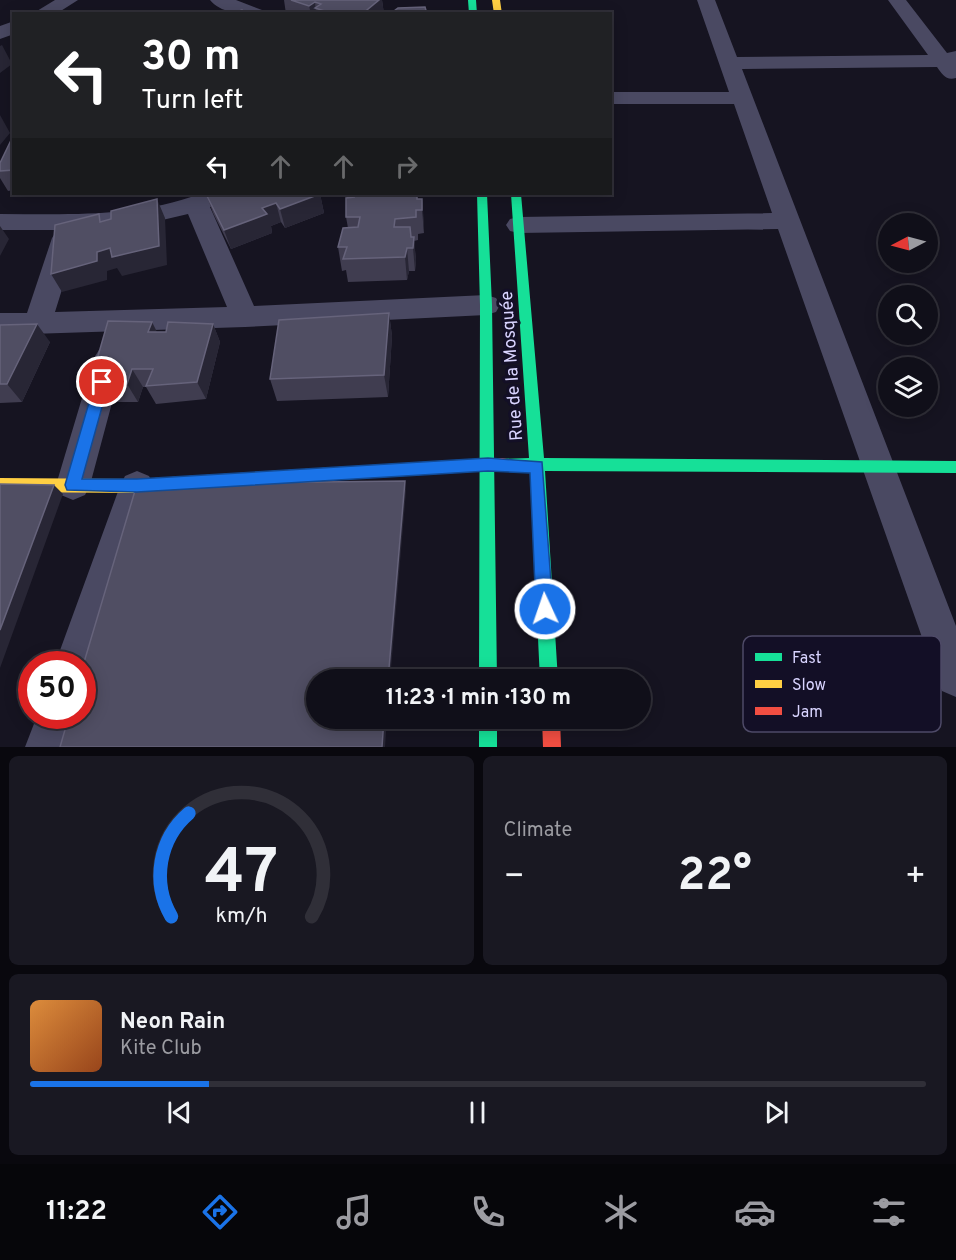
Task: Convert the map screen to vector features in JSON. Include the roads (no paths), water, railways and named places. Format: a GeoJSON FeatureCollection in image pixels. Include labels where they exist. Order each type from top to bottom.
{"type":"FeatureCollection","features":[{"type":"Feature","properties":{"kind":"main road"},"geometry":{"type":"LineString","coordinates":[[482,195],[486,305],[488,669]]}},
{"type":"Feature","properties":{"kind":"main road","name":"Rue de la Mosquée"},"geometry":{"type":"LineString","coordinates":[[516,195],[537,467],[548,669]]}},
{"type":"Feature","properties":{"kind":"main road"},"geometry":{"type":"LineString","coordinates":[[0,485],[137,486],[488,464],[537,467],[878,465],[956,467]]}},
{"type":"Feature","properties":{"kind":"main road"},"geometry":{"type":"LineString","coordinates":[[488,729],[488,747]]}},
{"type":"Feature","properties":{"kind":"main road"},"geometry":{"type":"LineString","coordinates":[[551,729],[552,747]]}},
{"type":"Feature","properties":{"kind":"street"},"geometry":{"type":"LineString","coordinates":[[45,12],[69,0]]}},
{"type":"Feature","properties":{"kind":"street"},"geometry":{"type":"LineString","coordinates":[[219,0],[250,12]]}},
{"type":"Feature","properties":{"kind":"street"},"geometry":{"type":"LineString","coordinates":[[706,0],[941,636]]}},
{"type":"Feature","properties":{"kind":"street"},"geometry":{"type":"LineString","coordinates":[[897,0],[950,59],[956,77]]}},
{"type":"Feature","properties":{"kind":"street"},"geometry":{"type":"LineString","coordinates":[[2,45],[12,30]]}},
{"type":"Feature","properties":{"kind":"street"},"geometry":{"type":"LineString","coordinates":[[729,63],[950,59]]}},
{"type":"Feature","properties":{"kind":"street"},"geometry":{"type":"LineString","coordinates":[[612,98],[742,98]]}},
{"type":"Feature","properties":{"kind":"street"},"geometry":{"type":"LineString","coordinates":[[0,222],[70,223],[209,199],[245,318]]}},
{"type":"Feature","properties":{"kind":"street"},"geometry":{"type":"LineString","coordinates":[[519,225],[787,221]]}},
{"type":"Feature","properties":{"kind":"street"},"geometry":{"type":"LineString","coordinates":[[37,324],[70,223]]}},
{"type":"Feature","properties":{"kind":"street"},"geometry":{"type":"LineString","coordinates":[[0,324],[245,318],[486,305]]}},
{"type":"Feature","properties":{"kind":"street"},"geometry":{"type":"LineString","coordinates":[[73,485],[119,321]]}},
{"type":"Feature","properties":{"kind":"street"},"geometry":{"type":"LineString","coordinates":[[80,651],[137,486]]}},
{"type":"Feature","properties":{"kind":"street"},"geometry":{"type":"LineString","coordinates":[[941,636],[956,677]]}},
{"type":"Feature","properties":{"kind":"street"},"geometry":{"type":"LineString","coordinates":[[46,747],[52,729]]}}]}
